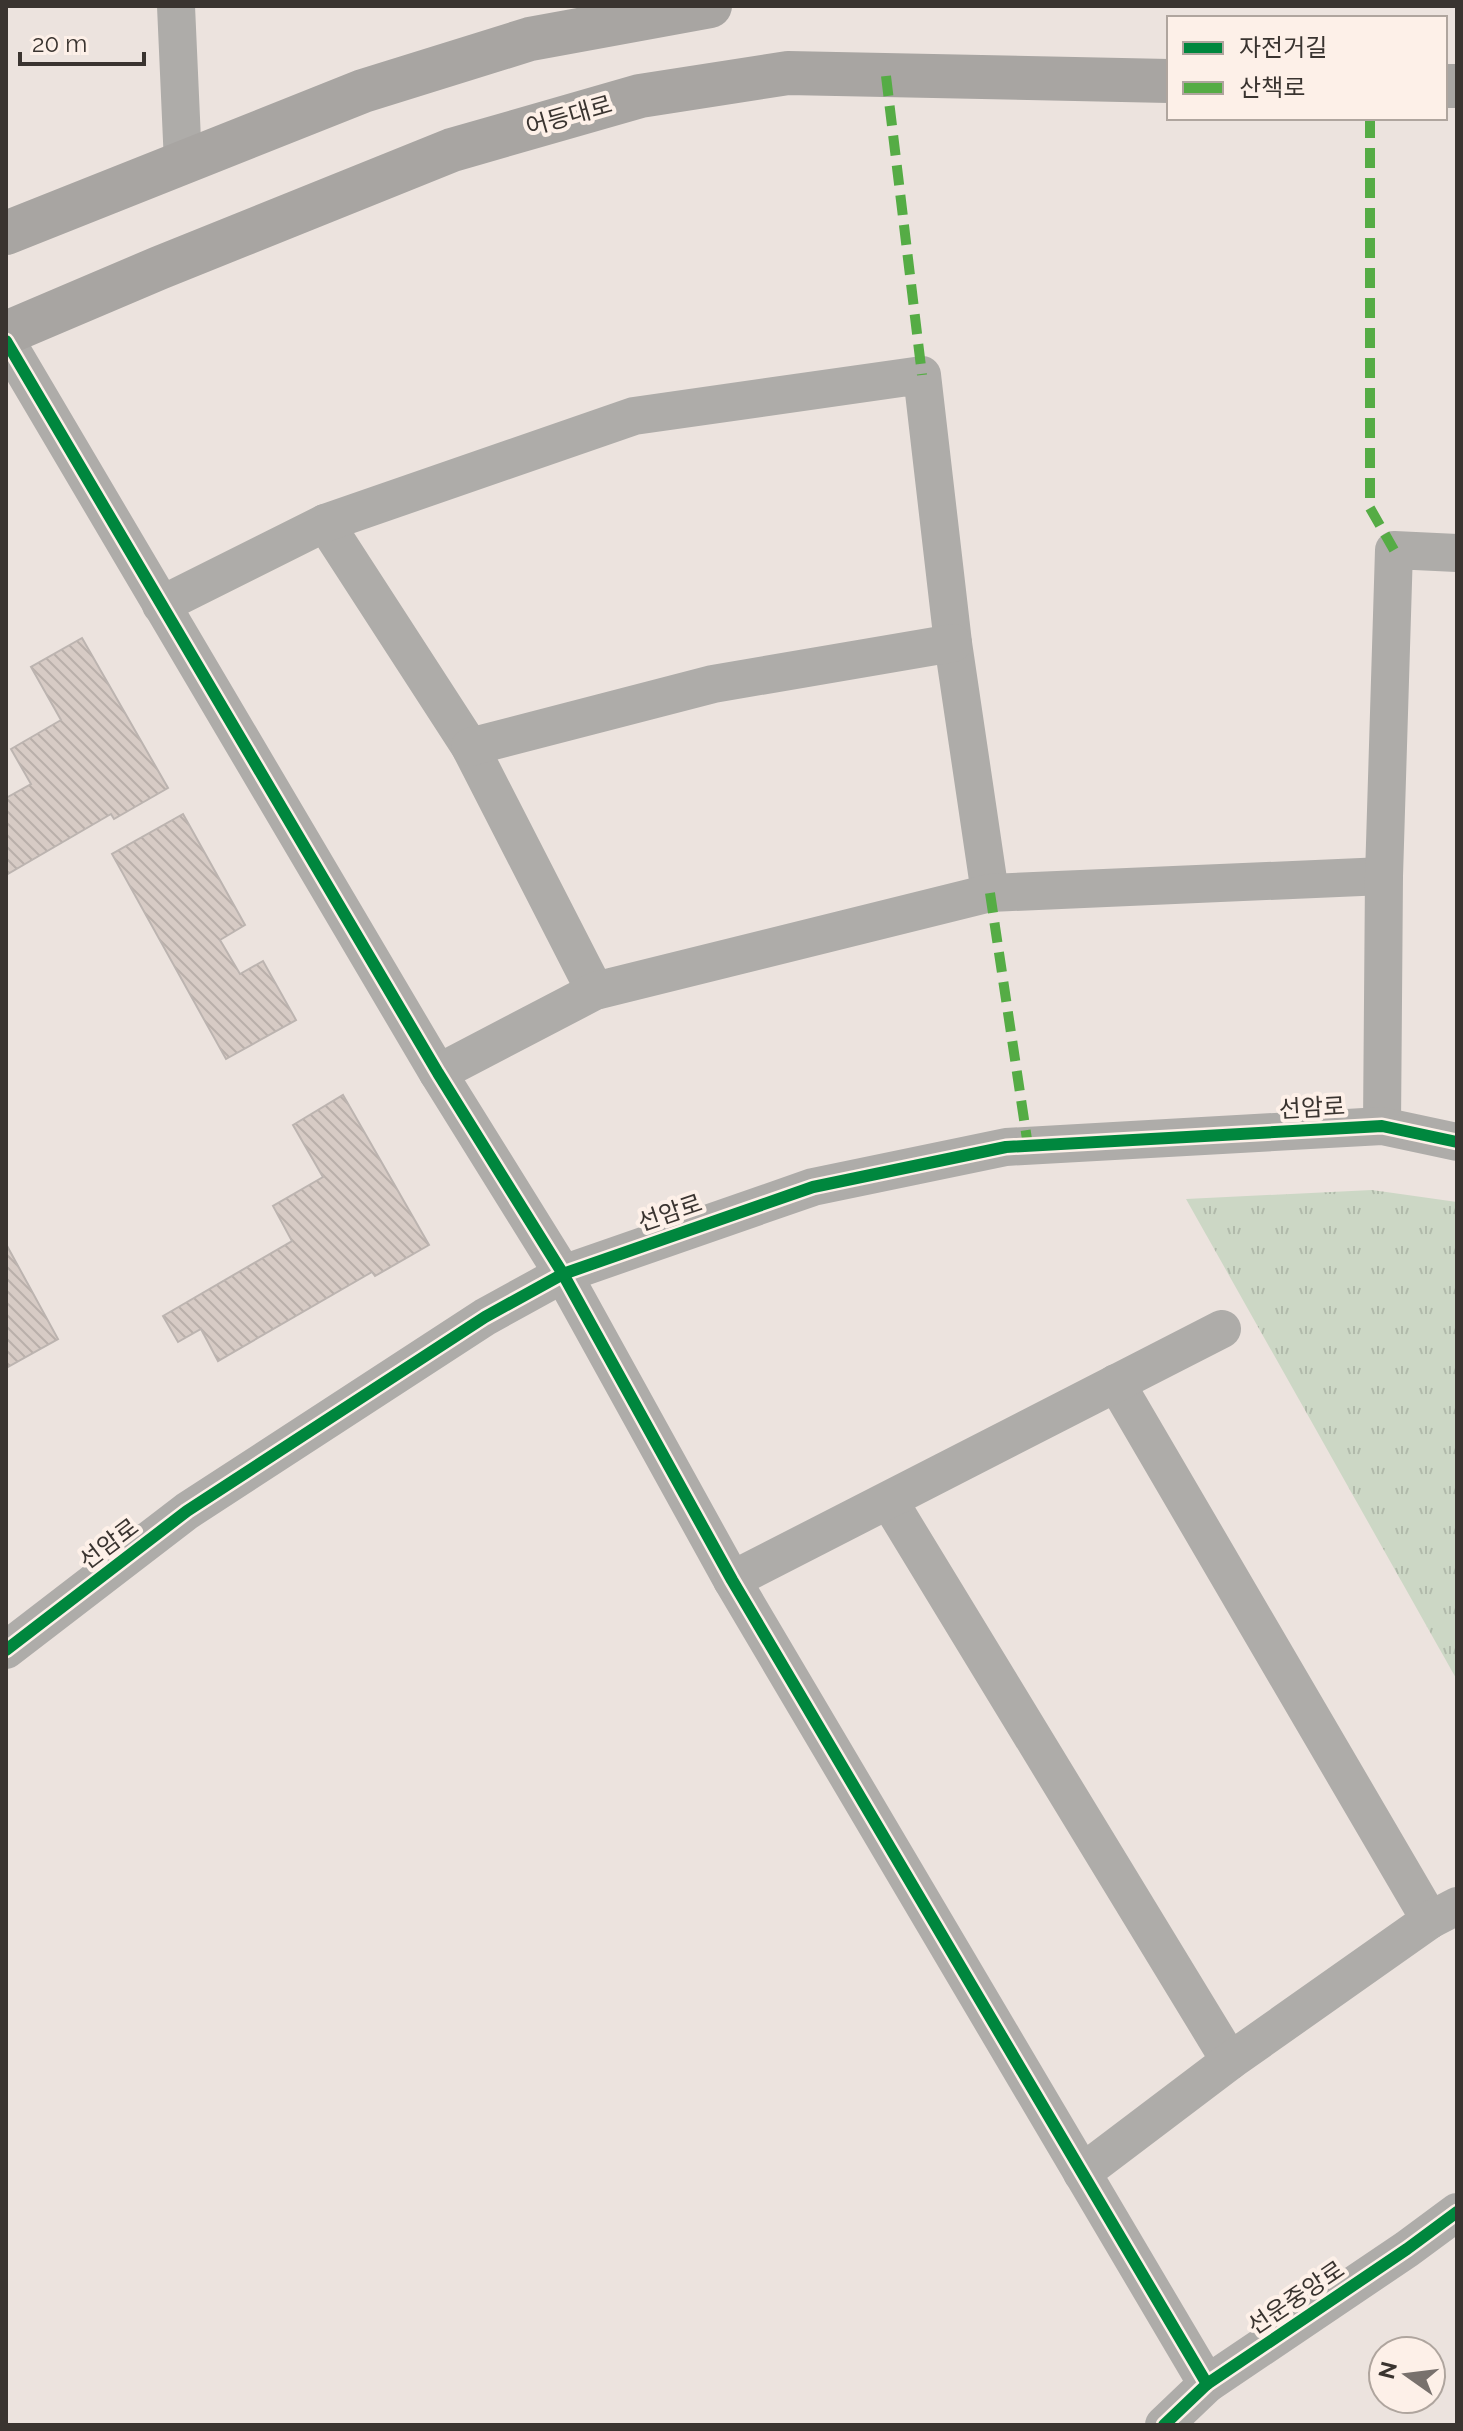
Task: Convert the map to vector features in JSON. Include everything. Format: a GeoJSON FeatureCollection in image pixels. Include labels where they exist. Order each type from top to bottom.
{"type":"FeatureCollection","features":[{"type":"Feature","properties":{"kind":"main road"},"geometry":{"type":"LineString","coordinates":[[6,233],[363,91],[530,39],[710,6]]}},
{"type":"Feature","properties":{"kind":"main road","name":"어등대로"},"geometry":{"type":"LineString","coordinates":[[6,333],[287,215],[452,150],[640,96],[788,73],[1167,81]]}},
{"type":"Feature","properties":{"kind":"street"},"geometry":{"type":"LineString","coordinates":[[176,6],[183,163]]}},
{"type":"Feature","properties":{"kind":"street"},"geometry":{"type":"LineString","coordinates":[[6,341],[438,1073],[563,1274],[732,1580],[1207,2384]]}},
{"type":"Feature","properties":{"kind":"street"},"geometry":{"type":"LineString","coordinates":[[161,605],[325,523],[634,416],[922,375],[953,643],[990,893]]}},
{"type":"Feature","properties":{"kind":"street"},"geometry":{"type":"LineString","coordinates":[[325,523],[470,747],[595,991]]}},
{"type":"Feature","properties":{"kind":"street"},"geometry":{"type":"LineString","coordinates":[[1382,1126],[1384,876],[1394,550],[1457,553]]}},
{"type":"Feature","properties":{"kind":"street"},"geometry":{"type":"LineString","coordinates":[[470,747],[713,684],[953,643]]}},
{"type":"Feature","properties":{"kind":"street"},"geometry":{"type":"LineString","coordinates":[[438,1073],[595,991],[990,893],[1384,876]]}},
{"type":"Feature","properties":{"kind":"street","name":"선암로"},"geometry":{"type":"LineString","coordinates":[[6,1650],[187,1511],[485,1317],[563,1274],[813,1187],[1006,1147],[1382,1126],[1457,1142]]}},
{"type":"Feature","properties":{"kind":"street"},"geometry":{"type":"LineString","coordinates":[[732,1580],[1222,1329]]}},
{"type":"Feature","properties":{"kind":"street"},"geometry":{"type":"LineString","coordinates":[[1082,2173],[1230,2061],[1443,1913],[1116,1383]]}},
{"type":"Feature","properties":{"kind":"street"},"geometry":{"type":"LineString","coordinates":[[889,1501],[1230,2061]]}},
{"type":"Feature","properties":{"kind":"street","name":"선운중앙로"},"geometry":{"type":"LineString","coordinates":[[1164,2425],[1207,2384],[1457,2212]]}},
{"type":"Feature","properties":{"kind":"green space"},"geometry":{"type":"Polygon","coordinates":[[[1372,1190],[1457,1202],[1457,1680],[1186,1199],[1372,1190]]]}},
{"type":"Feature","properties":{"kind":"building"},"geometry":{"type":"Polygon","coordinates":[[[82,638],[168,788],[114,819],[111,814],[6,875],[6,798],[31,784],[11,749],[61,720],[31,667],[82,638]]]}},
{"type":"Feature","properties":{"kind":"building"},"geometry":{"type":"Polygon","coordinates":[[[183,814],[245,925],[220,940],[240,974],[263,961],[296,1020],[226,1059],[112,854],[183,814]]]}},
{"type":"Feature","properties":{"kind":"building"},"geometry":{"type":"Polygon","coordinates":[[[343,1095],[429,1245],[375,1276],[372,1272],[218,1361],[201,1329],[178,1342],[163,1316],[292,1241],[273,1206],[323,1177],[293,1125],[343,1095]]]}},
{"type":"Feature","properties":{"kind":"building"},"geometry":{"type":"Polygon","coordinates":[[[6,1244],[58,1339],[6,1368],[6,1244]]]}},
{"type":"Feature","properties":{"kind":"marked path"},"geometry":{"type":"LineString","coordinates":[[886,76],[922,375]]}},
{"type":"Feature","properties":{"kind":"marked path"},"geometry":{"type":"LineString","coordinates":[[1370,120],[1370,508],[1394,550]]}},
{"type":"Feature","properties":{"kind":"marked path"},"geometry":{"type":"LineString","coordinates":[[990,893],[1028,1146]]}},
{"type":"Feature","properties":{"kind":"cycle path"},"geometry":{"type":"LineString","coordinates":[[6,341],[438,1073],[563,1274],[732,1580],[1207,2384]]}},
{"type":"Feature","properties":{"kind":"cycle path"},"geometry":{"type":"LineString","coordinates":[[6,1650],[187,1511],[485,1317],[563,1274],[813,1187],[1006,1147],[1382,1126],[1457,1142]]}},
{"type":"Feature","properties":{"kind":"cycle path"},"geometry":{"type":"LineString","coordinates":[[1164,2425],[1207,2384],[1457,2212]]}}]}
